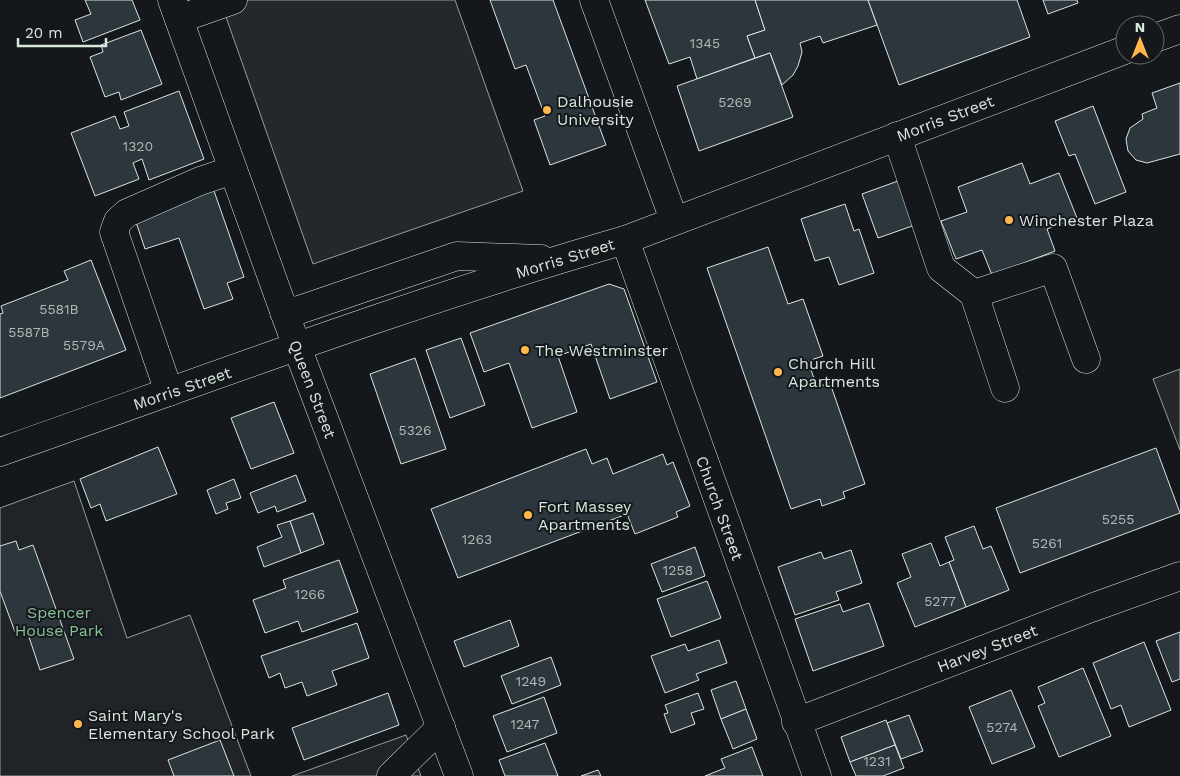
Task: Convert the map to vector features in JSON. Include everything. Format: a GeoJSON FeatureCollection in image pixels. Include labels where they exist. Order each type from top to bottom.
{"type":"FeatureCollection","features":[{"type":"Feature","properties":{"kind":"street"},"geometry":{"type":"LineString","coordinates":[[175,9],[233,0]]}},
{"type":"Feature","properties":{"kind":"street"},"geometry":{"type":"LineString","coordinates":[[594,0],[674,220]]}},
{"type":"Feature","properties":{"kind":"street","name":"Queen Street"},"geometry":{"type":"LineString","coordinates":[[175,9],[284,312],[459,776]]}},
{"type":"Feature","properties":{"kind":"street"},"geometry":{"type":"LineString","coordinates":[[1165,34],[1180,29]]}},
{"type":"Feature","properties":{"kind":"street","name":"Morris Street"},"geometry":{"type":"LineString","coordinates":[[0,452],[297,347],[558,259],[625,240],[1115,54]]}},
{"type":"Feature","properties":{"kind":"street"},"geometry":{"type":"LineString","coordinates":[[897,136],[941,268],[974,294],[1005,388]]}},
{"type":"Feature","properties":{"kind":"street"},"geometry":{"type":"LineString","coordinates":[[169,392],[114,232],[118,222],[127,213],[200,181],[233,170]]}},
{"type":"Feature","properties":{"kind":"street","name":"Church Street"},"geometry":{"type":"LineString","coordinates":[[625,240],[816,776]]}},
{"type":"Feature","properties":{"kind":"street"},"geometry":{"type":"LineString","coordinates":[[284,312],[299,310],[457,256],[558,259]]}},
{"type":"Feature","properties":{"kind":"street"},"geometry":{"type":"LineString","coordinates":[[974,294],[1053,268],[1086,359]]}},
{"type":"Feature","properties":{"kind":"street","name":"Harvey Street"},"geometry":{"type":"LineString","coordinates":[[796,722],[1090,608],[1180,576]]}},
{"type":"Feature","properties":{"kind":"street"},"geometry":{"type":"LineString","coordinates":[[391,776],[441,727]]}},
{"type":"Feature","properties":{"kind":"green space","name":"Spencer House Park"},"geometry":{"type":"Polygon","coordinates":[[[74,481],[127,638],[190,615],[251,776],[0,776],[0,508],[74,481]]]}},
{"type":"Feature","properties":{"kind":"green space"},"geometry":{"type":"Polygon","coordinates":[[[406,735],[421,776],[292,776],[406,735]]]}},
{"type":"Feature","properties":{"kind":"shaded area"},"geometry":{"type":"Polygon","coordinates":[[[220,0],[455,0],[523,191],[313,264],[220,0]]]}},
{"type":"Feature","properties":{"kind":"shaded area"},"geometry":{"type":"Polygon","coordinates":[[[1180,369],[1180,450],[1153,379],[1180,369]]]}},
{"type":"Feature","properties":{"kind":"building"},"geometry":{"type":"Polygon","coordinates":[[[85,0],[132,0],[140,20],[83,42],[75,20],[91,14],[85,0]]]}},
{"type":"Feature","properties":{"kind":"building"},"geometry":{"type":"Polygon","coordinates":[[[490,0],[553,0],[606,145],[550,165],[534,120],[545,116],[526,65],[515,69],[490,0]]]}},
{"type":"Feature","properties":{"kind":"building"},"geometry":{"type":"Polygon","coordinates":[[[645,0],[755,0],[765,30],[747,36],[755,58],[697,79],[690,57],[669,64],[645,0]]]}},
{"type":"Feature","properties":{"kind":"building"},"geometry":{"type":"Polygon","coordinates":[[[755,0],[868,0],[877,25],[823,43],[820,36],[800,43],[802,52],[798,66],[793,75],[782,85],[770,53],[755,58],[747,36],[765,30],[755,0]]]}},
{"type":"Feature","properties":{"kind":"building"},"geometry":{"type":"Polygon","coordinates":[[[868,0],[1017,0],[1030,37],[899,85],[868,0]]]}},
{"type":"Feature","properties":{"kind":"building"},"geometry":{"type":"Polygon","coordinates":[[[1043,0],[1077,0],[1078,3],[1048,14],[1043,0]]]}},
{"type":"Feature","properties":{"kind":"building"},"geometry":{"type":"Polygon","coordinates":[[[141,30],[162,84],[121,100],[119,92],[105,97],[90,57],[103,52],[101,45],[141,30]]]}},
{"type":"Feature","properties":{"kind":"building"},"geometry":{"type":"Polygon","coordinates":[[[770,53],[793,117],[699,151],[677,86],[770,53]]]}},
{"type":"Feature","properties":{"kind":"building"},"geometry":{"type":"Polygon","coordinates":[[[1180,83],[1180,154],[1147,163],[1136,160],[1128,151],[1126,139],[1130,128],[1143,119],[1142,114],[1157,108],[1152,93],[1180,83]]]}},
{"type":"Feature","properties":{"kind":"building"},"geometry":{"type":"Polygon","coordinates":[[[179,91],[204,159],[149,180],[142,159],[133,163],[139,179],[95,196],[71,133],[115,116],[120,129],[129,126],[124,112],[179,91]]]}},
{"type":"Feature","properties":{"kind":"building"},"geometry":{"type":"Polygon","coordinates":[[[1093,106],[1126,192],[1095,204],[1075,154],[1069,156],[1055,121],[1093,106]]]}},
{"type":"Feature","properties":{"kind":"building","name":"Winchester Plaza"},"geometry":{"type":"Polygon","coordinates":[[[1022,163],[1030,184],[1059,173],[1077,218],[1047,229],[1055,251],[992,275],[982,250],[956,259],[941,221],[967,212],[958,187],[1022,163]]]}},
{"type":"Feature","properties":{"kind":"building"},"geometry":{"type":"Polygon","coordinates":[[[898,181],[915,225],[878,238],[862,194],[898,181]]]}},
{"type":"Feature","properties":{"kind":"building"},"geometry":{"type":"Polygon","coordinates":[[[213,188],[244,277],[227,283],[233,299],[204,309],[179,238],[145,249],[134,216],[213,188]]]}},
{"type":"Feature","properties":{"kind":"building"},"geometry":{"type":"Polygon","coordinates":[[[845,204],[854,231],[859,229],[874,273],[839,285],[829,257],[815,261],[801,219],[845,204]]]}},
{"type":"Feature","properties":{"kind":"building","name":"Church Hill Apartments"},"geometry":{"type":"Polygon","coordinates":[[[768,247],[788,304],[803,299],[823,356],[808,361],[817,387],[830,383],[865,484],[843,492],[845,498],[822,506],[820,499],[791,509],[707,268],[768,247]]]}},
{"type":"Feature","properties":{"kind":"building"},"geometry":{"type":"Polygon","coordinates":[[[91,260],[126,350],[0,398],[0,314],[3,313],[1,306],[68,280],[64,271],[91,260]]]}},
{"type":"Feature","properties":{"kind":"building","name":"The Westminster"},"geometry":{"type":"Polygon","coordinates":[[[609,284],[624,289],[657,382],[610,399],[591,344],[558,356],[577,412],[532,428],[509,363],[484,372],[470,333],[609,284]]]}},
{"type":"Feature","properties":{"kind":"building"},"geometry":{"type":"Polygon","coordinates":[[[461,338],[485,405],[450,418],[426,350],[461,338]]]}},
{"type":"Feature","properties":{"kind":"building"},"geometry":{"type":"Polygon","coordinates":[[[415,358],[446,449],[401,464],[370,374],[415,358]]]}},
{"type":"Feature","properties":{"kind":"building"},"geometry":{"type":"Polygon","coordinates":[[[274,402],[294,453],[251,469],[231,418],[274,402]]]}},
{"type":"Feature","properties":{"kind":"building"},"geometry":{"type":"Polygon","coordinates":[[[158,447],[177,494],[106,521],[100,504],[91,508],[80,479],[158,447]]]}},
{"type":"Feature","properties":{"kind":"building"},"geometry":{"type":"Polygon","coordinates":[[[1156,448],[1180,513],[1020,573],[996,508],[1156,448]]]}},
{"type":"Feature","properties":{"kind":"building","name":"Fort Massey Apartments"},"geometry":{"type":"Polygon","coordinates":[[[586,449],[592,464],[607,458],[613,474],[663,454],[667,465],[673,462],[690,506],[676,512],[678,517],[635,534],[627,514],[458,578],[431,509],[586,449]]]}},
{"type":"Feature","properties":{"kind":"building"},"geometry":{"type":"Polygon","coordinates":[[[296,475],[306,501],[277,512],[275,506],[258,513],[250,493],[296,475]]]}},
{"type":"Feature","properties":{"kind":"building"},"geometry":{"type":"Polygon","coordinates":[[[234,479],[241,498],[226,503],[228,509],[216,514],[207,490],[234,479]]]}},
{"type":"Feature","properties":{"kind":"building"},"geometry":{"type":"Polygon","coordinates":[[[313,513],[324,544],[301,553],[290,521],[313,513]]]}},
{"type":"Feature","properties":{"kind":"building"},"geometry":{"type":"Polygon","coordinates":[[[290,521],[301,553],[264,567],[257,547],[282,537],[277,525],[290,521]]]}},
{"type":"Feature","properties":{"kind":"building"},"geometry":{"type":"Polygon","coordinates":[[[974,526],[983,549],[991,546],[1009,590],[966,607],[949,562],[954,560],[945,537],[974,526]]]}},
{"type":"Feature","properties":{"kind":"building"},"geometry":{"type":"Polygon","coordinates":[[[16,541],[19,550],[33,545],[74,659],[40,670],[26,628],[15,632],[0,591],[0,546],[16,541]]]}},
{"type":"Feature","properties":{"kind":"building"},"geometry":{"type":"Polygon","coordinates":[[[931,543],[940,566],[949,562],[966,607],[915,627],[897,583],[911,577],[902,554],[931,543]]]}},
{"type":"Feature","properties":{"kind":"building"},"geometry":{"type":"Polygon","coordinates":[[[695,547],[705,576],[662,592],[651,564],[695,547]]]}},
{"type":"Feature","properties":{"kind":"building"},"geometry":{"type":"Polygon","coordinates":[[[851,550],[862,583],[836,592],[839,600],[795,615],[778,567],[821,552],[824,559],[851,550]]]}},
{"type":"Feature","properties":{"kind":"building"},"geometry":{"type":"Polygon","coordinates":[[[339,560],[358,612],[302,632],[298,621],[265,633],[253,600],[286,588],[283,580],[339,560]]]}},
{"type":"Feature","properties":{"kind":"building"},"geometry":{"type":"Polygon","coordinates":[[[707,581],[721,618],[671,637],[657,599],[707,581]]]}},
{"type":"Feature","properties":{"kind":"building"},"geometry":{"type":"Polygon","coordinates":[[[869,603],[884,646],[813,671],[795,619],[840,604],[843,612],[869,603]]]}},
{"type":"Feature","properties":{"kind":"building"},"geometry":{"type":"Polygon","coordinates":[[[510,620],[519,646],[464,667],[454,641],[510,620]]]}},
{"type":"Feature","properties":{"kind":"building"},"geometry":{"type":"Polygon","coordinates":[[[357,623],[369,658],[332,671],[337,685],[307,696],[302,682],[285,688],[280,673],[269,678],[261,656],[357,623]]]}},
{"type":"Feature","properties":{"kind":"building"},"geometry":{"type":"Polygon","coordinates":[[[1180,632],[1180,679],[1172,682],[1156,641],[1180,632]]]}},
{"type":"Feature","properties":{"kind":"building"},"geometry":{"type":"Polygon","coordinates":[[[719,640],[727,663],[696,674],[699,680],[665,693],[651,656],[685,644],[688,651],[719,640]]]}},
{"type":"Feature","properties":{"kind":"building"},"geometry":{"type":"Polygon","coordinates":[[[1144,642],[1171,710],[1129,727],[1121,705],[1111,709],[1093,663],[1144,642]]]}},
{"type":"Feature","properties":{"kind":"building"},"geometry":{"type":"Polygon","coordinates":[[[551,657],[561,685],[512,704],[501,676],[551,657]]]}},
{"type":"Feature","properties":{"kind":"building"},"geometry":{"type":"Polygon","coordinates":[[[1083,668],[1111,736],[1059,757],[1038,706],[1045,703],[1038,687],[1083,668]]]}},
{"type":"Feature","properties":{"kind":"building"},"geometry":{"type":"Polygon","coordinates":[[[736,681],[746,709],[721,719],[711,690],[736,681]]]}},
{"type":"Feature","properties":{"kind":"building"},"geometry":{"type":"Polygon","coordinates":[[[1011,690],[1035,747],[992,764],[969,707],[1011,690]]]}},
{"type":"Feature","properties":{"kind":"building"},"geometry":{"type":"Polygon","coordinates":[[[388,693],[399,725],[304,760],[292,728],[388,693]]]}},
{"type":"Feature","properties":{"kind":"building"},"geometry":{"type":"Polygon","coordinates":[[[698,693],[704,709],[691,713],[695,724],[671,733],[664,714],[668,713],[665,705],[698,693]]]}},
{"type":"Feature","properties":{"kind":"building"},"geometry":{"type":"Polygon","coordinates":[[[544,697],[557,733],[507,752],[493,716],[544,697]]]}},
{"type":"Feature","properties":{"kind":"building"},"geometry":{"type":"Polygon","coordinates":[[[746,709],[757,739],[733,749],[721,719],[746,709]]]}},
{"type":"Feature","properties":{"kind":"building"},"geometry":{"type":"Polygon","coordinates":[[[909,715],[923,751],[901,759],[887,723],[909,715]]]}},
{"type":"Feature","properties":{"kind":"building"},"geometry":{"type":"Polygon","coordinates":[[[886,720],[895,745],[850,762],[841,737],[886,720]]]}},
{"type":"Feature","properties":{"kind":"building"},"geometry":{"type":"Polygon","coordinates":[[[220,740],[234,776],[174,776],[168,760],[220,740]]]}},
{"type":"Feature","properties":{"kind":"building"},"geometry":{"type":"Polygon","coordinates":[[[545,743],[558,776],[505,776],[499,760],[545,743]]]}},
{"type":"Feature","properties":{"kind":"building"},"geometry":{"type":"Polygon","coordinates":[[[895,745],[904,768],[883,776],[856,776],[850,762],[895,745]]]}},
{"type":"Feature","properties":{"kind":"building"},"geometry":{"type":"Polygon","coordinates":[[[752,747],[763,776],[705,776],[725,768],[721,759],[752,747]]]}},
{"type":"Feature","properties":{"kind":"building"},"geometry":{"type":"Polygon","coordinates":[[[598,770],[601,776],[581,776],[598,770]]]}},
{"type":"Feature","properties":{"kind":"place","name":"Dalhousie University"},"geometry":{"type":"Point","coordinates":[547,110]}},
{"type":"Feature","properties":{"kind":"place","name":"Winchester Plaza"},"geometry":{"type":"Point","coordinates":[1009,220]}},
{"type":"Feature","properties":{"kind":"place","name":"The Westminster"},"geometry":{"type":"Point","coordinates":[525,350]}},
{"type":"Feature","properties":{"kind":"place","name":"Church Hill Apartments"},"geometry":{"type":"Point","coordinates":[778,372]}},
{"type":"Feature","properties":{"kind":"place","name":"Fort Massey Apartments"},"geometry":{"type":"Point","coordinates":[528,515]}},
{"type":"Feature","properties":{"kind":"place","name":"Saint Mary's Elementary School Park"},"geometry":{"type":"Point","coordinates":[78,724]}}]}
